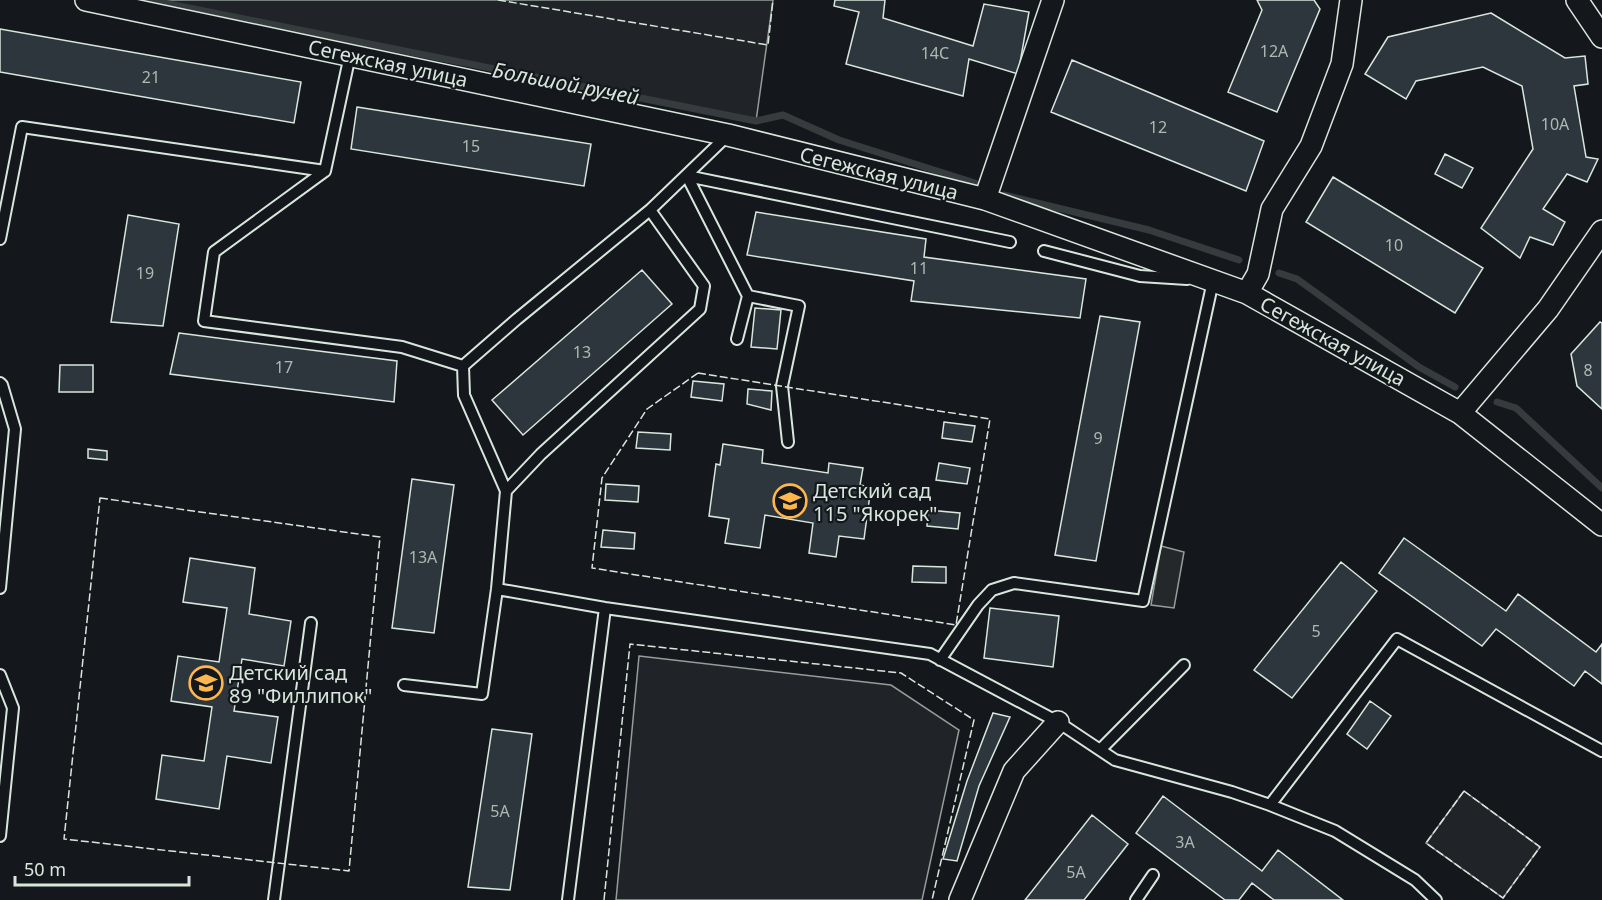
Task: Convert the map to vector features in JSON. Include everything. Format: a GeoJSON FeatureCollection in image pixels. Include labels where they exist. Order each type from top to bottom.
{"type":"FeatureCollection","features":[{"type":"Feature","properties":{"kind":"street","name":"Сегежская улица"},"geometry":{"type":"LineString","coordinates":[[86,0],[728,135],[985,199],[1247,293],[1461,413],[1602,525]]}},
{"type":"Feature","properties":{"kind":"street"},"geometry":{"type":"LineString","coordinates":[[985,199],[1053,0]]}},
{"type":"Feature","properties":{"kind":"street"},"geometry":{"type":"LineString","coordinates":[[1247,293],[1258,274],[1272,209],[1311,146],[1342,64],[1351,0]]}},
{"type":"Feature","properties":{"kind":"street"},"geometry":{"type":"LineString","coordinates":[[1577,0],[1602,37]]}},
{"type":"Feature","properties":{"kind":"street"},"geometry":{"type":"LineString","coordinates":[[1461,413],[1548,309],[1602,231]]}},
{"type":"Feature","properties":{"kind":"street"},"geometry":{"type":"LineString","coordinates":[[960,900],[1014,771],[1058,722]]}},
{"type":"Feature","properties":{"kind":"lane"},"geometry":{"type":"LineString","coordinates":[[350,56],[325,171],[214,252],[204,321],[402,347],[463,366]]}},
{"type":"Feature","properties":{"kind":"lane"},"geometry":{"type":"LineString","coordinates":[[0,238],[22,127],[325,171]]}},
{"type":"Feature","properties":{"kind":"lane"},"geometry":{"type":"LineString","coordinates":[[463,366],[650,210],[728,135]]}},
{"type":"Feature","properties":{"kind":"lane"},"geometry":{"type":"LineString","coordinates":[[687,176],[1010,242]]}},
{"type":"Feature","properties":{"kind":"lane"},"geometry":{"type":"LineString","coordinates":[[687,176],[748,296],[737,339]]}},
{"type":"Feature","properties":{"kind":"lane"},"geometry":{"type":"LineString","coordinates":[[506,491],[541,454],[700,309],[705,286],[650,210]]}},
{"type":"Feature","properties":{"kind":"lane"},"geometry":{"type":"LineString","coordinates":[[940,660],[978,605],[992,590],[1003,586],[1014,583],[1143,601],[1213,281],[1140,276],[1044,251]]}},
{"type":"Feature","properties":{"kind":"lane"},"geometry":{"type":"LineString","coordinates":[[748,296],[799,306],[782,386],[788,441]]}},
{"type":"Feature","properties":{"kind":"lane"},"geometry":{"type":"LineString","coordinates":[[404,685],[482,694],[497,589],[506,491],[464,395],[463,366]]}},
{"type":"Feature","properties":{"kind":"lane"},"geometry":{"type":"LineString","coordinates":[[0,383],[15,429],[0,588]]}},
{"type":"Feature","properties":{"kind":"lane"},"geometry":{"type":"LineString","coordinates":[[497,589],[605,608],[930,654],[1058,722],[1115,760],[1232,792],[1335,831],[1415,880],[1436,900]]}},
{"type":"Feature","properties":{"kind":"lane"},"geometry":{"type":"LineString","coordinates":[[568,900],[605,608]]}},
{"type":"Feature","properties":{"kind":"lane"},"geometry":{"type":"LineString","coordinates":[[274,900],[311,623]]}},
{"type":"Feature","properties":{"kind":"lane"},"geometry":{"type":"LineString","coordinates":[[1270,805],[1397,639],[1602,751]]}},
{"type":"Feature","properties":{"kind":"lane"},"geometry":{"type":"LineString","coordinates":[[1100,750],[1184,664]]}},
{"type":"Feature","properties":{"kind":"lane"},"geometry":{"type":"LineString","coordinates":[[0,675],[13,708],[0,836]]}},
{"type":"Feature","properties":{"kind":"lane"},"geometry":{"type":"LineString","coordinates":[[1136,900],[1153,875]]}},
{"type":"Feature","properties":{"kind":"shaded area"},"geometry":{"type":"Polygon","coordinates":[[[149,0],[773,0],[756,121],[149,0]]]}},
{"type":"Feature","properties":{"kind":"shaded area"},"geometry":{"type":"Polygon","coordinates":[[[1161,546],[1184,552],[1174,608],[1151,605],[1161,546]]]}},
{"type":"Feature","properties":{"kind":"shaded area"},"geometry":{"type":"Polygon","coordinates":[[[639,656],[891,685],[959,730],[922,900],[616,900],[639,656]]]}},
{"type":"Feature","properties":{"kind":"shaded area"},"geometry":{"type":"Polygon","coordinates":[[[1464,791],[1540,847],[1503,898],[1426,843],[1464,791]]]}},
{"type":"Feature","properties":{"kind":"building"},"geometry":{"type":"Polygon","coordinates":[[[835,0],[885,0],[883,18],[973,46],[984,4],[1029,12],[1018,74],[969,59],[963,96],[846,64],[859,12],[834,6],[835,0]]]}},
{"type":"Feature","properties":{"kind":"building"},"geometry":{"type":"Polygon","coordinates":[[[1257,0],[1314,0],[1320,9],[1277,112],[1228,92],[1262,10],[1257,0]]]}},
{"type":"Feature","properties":{"kind":"building"},"geometry":{"type":"Polygon","coordinates":[[[1491,13],[1565,58],[1585,56],[1588,84],[1574,86],[1586,157],[1598,159],[1587,182],[1567,174],[1543,209],[1565,222],[1553,245],[1530,237],[1520,258],[1481,228],[1533,149],[1522,86],[1483,67],[1416,81],[1406,99],[1365,74],[1388,37],[1491,13]]]}},
{"type":"Feature","properties":{"kind":"building"},"geometry":{"type":"Polygon","coordinates":[[[0,29],[301,82],[294,123],[0,72],[0,29]]]}},
{"type":"Feature","properties":{"kind":"building"},"geometry":{"type":"Polygon","coordinates":[[[1072,60],[1264,141],[1246,191],[1051,112],[1072,60]]]}},
{"type":"Feature","properties":{"kind":"building"},"geometry":{"type":"Polygon","coordinates":[[[357,107],[591,144],[584,186],[351,149],[357,107]]]}},
{"type":"Feature","properties":{"kind":"building"},"geometry":{"type":"Polygon","coordinates":[[[1445,154],[1473,168],[1462,188],[1435,174],[1445,154]]]}},
{"type":"Feature","properties":{"kind":"building"},"geometry":{"type":"Polygon","coordinates":[[[1333,177],[1483,268],[1455,313],[1306,222],[1333,177]]]}},
{"type":"Feature","properties":{"kind":"building"},"geometry":{"type":"Polygon","coordinates":[[[756,212],[926,239],[924,257],[1086,279],[1080,318],[911,301],[914,281],[747,255],[756,212]]]}},
{"type":"Feature","properties":{"kind":"building"},"geometry":{"type":"Polygon","coordinates":[[[128,215],[179,224],[163,326],[111,322],[128,215]]]}},
{"type":"Feature","properties":{"kind":"building"},"geometry":{"type":"Polygon","coordinates":[[[642,270],[672,304],[523,435],[492,400],[642,270]]]}},
{"type":"Feature","properties":{"kind":"building"},"geometry":{"type":"Polygon","coordinates":[[[755,308],[781,310],[777,349],[751,347],[755,308]]]}},
{"type":"Feature","properties":{"kind":"building"},"geometry":{"type":"Polygon","coordinates":[[[1100,316],[1140,322],[1096,561],[1055,555],[1100,316]]]}},
{"type":"Feature","properties":{"kind":"building"},"geometry":{"type":"Polygon","coordinates":[[[1600,322],[1602,323],[1602,409],[1577,386],[1571,354],[1600,322]]]}},
{"type":"Feature","properties":{"kind":"building"},"geometry":{"type":"Polygon","coordinates":[[[179,333],[397,361],[394,402],[170,374],[179,333]]]}},
{"type":"Feature","properties":{"kind":"building"},"geometry":{"type":"Polygon","coordinates":[[[60,365],[93,365],[93,392],[59,392],[60,365]]]}},
{"type":"Feature","properties":{"kind":"building"},"geometry":{"type":"Polygon","coordinates":[[[693,381],[724,384],[722,401],[691,397],[693,381]]]}},
{"type":"Feature","properties":{"kind":"building"},"geometry":{"type":"Polygon","coordinates":[[[748,389],[772,391],[771,410],[747,404],[748,389]]]}},
{"type":"Feature","properties":{"kind":"building"},"geometry":{"type":"Polygon","coordinates":[[[944,422],[975,426],[972,442],[942,438],[944,422]]]}},
{"type":"Feature","properties":{"kind":"building"},"geometry":{"type":"Polygon","coordinates":[[[638,432],[671,434],[670,450],[636,448],[638,432]]]}},
{"type":"Feature","properties":{"kind":"building","name":"Детский сад 115 \"Якорек\""},"geometry":{"type":"Polygon","coordinates":[[[723,444],[763,450],[762,463],[828,473],[829,463],[863,468],[860,485],[871,487],[864,539],[839,536],[836,557],[809,553],[813,523],[765,515],[760,548],[725,543],[729,519],[709,516],[716,464],[720,465],[723,444]]]}},
{"type":"Feature","properties":{"kind":"building"},"geometry":{"type":"Polygon","coordinates":[[[88,449],[107,451],[107,460],[88,458],[88,449]]]}},
{"type":"Feature","properties":{"kind":"building"},"geometry":{"type":"Polygon","coordinates":[[[939,463],[970,468],[967,484],[936,480],[939,463]]]}},
{"type":"Feature","properties":{"kind":"building"},"geometry":{"type":"Polygon","coordinates":[[[412,479],[454,485],[434,633],[392,628],[412,479]]]}},
{"type":"Feature","properties":{"kind":"building"},"geometry":{"type":"Polygon","coordinates":[[[606,484],[639,486],[638,502],[605,500],[606,484]]]}},
{"type":"Feature","properties":{"kind":"building"},"geometry":{"type":"Polygon","coordinates":[[[928,510],[960,513],[958,529],[927,526],[928,510]]]}},
{"type":"Feature","properties":{"kind":"building"},"geometry":{"type":"Polygon","coordinates":[[[603,530],[635,533],[634,549],[601,547],[603,530]]]}},
{"type":"Feature","properties":{"kind":"building"},"geometry":{"type":"Polygon","coordinates":[[[1404,538],[1506,611],[1518,594],[1596,652],[1602,644],[1602,684],[1585,671],[1574,686],[1496,629],[1482,646],[1379,573],[1404,538]]]}},
{"type":"Feature","properties":{"kind":"building","name":"Детский сад 89 \"Филлипок\""},"geometry":{"type":"Polygon","coordinates":[[[190,558],[255,568],[249,614],[291,621],[284,666],[242,659],[234,711],[278,717],[271,763],[227,756],[219,809],[156,799],[162,755],[204,761],[212,707],[171,701],[178,656],[219,662],[227,608],[183,602],[190,558]]]}},
{"type":"Feature","properties":{"kind":"building"},"geometry":{"type":"Polygon","coordinates":[[[1341,562],[1377,591],[1292,698],[1254,670],[1341,562]]]}},
{"type":"Feature","properties":{"kind":"building"},"geometry":{"type":"Polygon","coordinates":[[[913,566],[946,567],[946,583],[912,582],[913,566]]]}},
{"type":"Feature","properties":{"kind":"building"},"geometry":{"type":"Polygon","coordinates":[[[990,608],[1059,616],[1053,667],[984,658],[990,608]]]}},
{"type":"Feature","properties":{"kind":"building"},"geometry":{"type":"Polygon","coordinates":[[[1370,701],[1391,716],[1367,749],[1347,734],[1370,701]]]}},
{"type":"Feature","properties":{"kind":"building"},"geometry":{"type":"Polygon","coordinates":[[[993,713],[1010,717],[979,786],[957,861],[943,859],[967,781],[993,713]]]}},
{"type":"Feature","properties":{"kind":"building"},"geometry":{"type":"Polygon","coordinates":[[[492,729],[532,734],[510,890],[468,887],[492,729]]]}},
{"type":"Feature","properties":{"kind":"building"},"geometry":{"type":"Polygon","coordinates":[[[1163,796],[1262,871],[1278,850],[1343,900],[1274,900],[1252,883],[1239,900],[1225,900],[1136,833],[1163,796]]]}},
{"type":"Feature","properties":{"kind":"building"},"geometry":{"type":"Polygon","coordinates":[[[1092,815],[1128,844],[1084,900],[1025,900],[1092,815]]]}},
{"type":"Feature","properties":{"kind":"waterway","name":"Большой ручей"},"geometry":{"type":"LineString","coordinates":[[149,0],[756,121],[783,115],[839,140],[975,183]]}},
{"type":"Feature","properties":{"kind":"waterway"},"geometry":{"type":"LineString","coordinates":[[1004,195],[1149,230],[1239,260]]}},
{"type":"Feature","properties":{"kind":"waterway"},"geometry":{"type":"LineString","coordinates":[[1279,273],[1297,279],[1419,367],[1455,387]]}},
{"type":"Feature","properties":{"kind":"waterway"},"geometry":{"type":"LineString","coordinates":[[1497,402],[1516,408],[1602,488]]}},
{"type":"Feature","properties":{"kind":"fence"},"geometry":{"type":"LineString","coordinates":[[498,0],[768,45],[773,0]]}},
{"type":"Feature","properties":{"kind":"fence"},"geometry":{"type":"LineString","coordinates":[[698,373],[990,419],[956,625],[592,568],[602,478],[647,409],[698,373]]}},
{"type":"Feature","properties":{"kind":"fence"},"geometry":{"type":"LineString","coordinates":[[100,498],[380,537],[349,871],[64,839],[100,498]]}},
{"type":"Feature","properties":{"kind":"fence"},"geometry":{"type":"LineString","coordinates":[[604,900],[630,644],[901,673],[974,720],[932,900]]}},
{"type":"Feature","properties":{"kind":"fence"},"geometry":{"type":"LineString","coordinates":[[1464,791],[1540,847],[1503,898],[1426,843],[1464,791]]}},
{"type":"Feature","properties":{"kind":"place","name":"Детский сад 115 \"Якорек\""},"geometry":{"type":"Point","coordinates":[790,501]}},
{"type":"Feature","properties":{"kind":"place","name":"Детский сад 89 \"Филлипок\""},"geometry":{"type":"Point","coordinates":[206,683]}}]}
